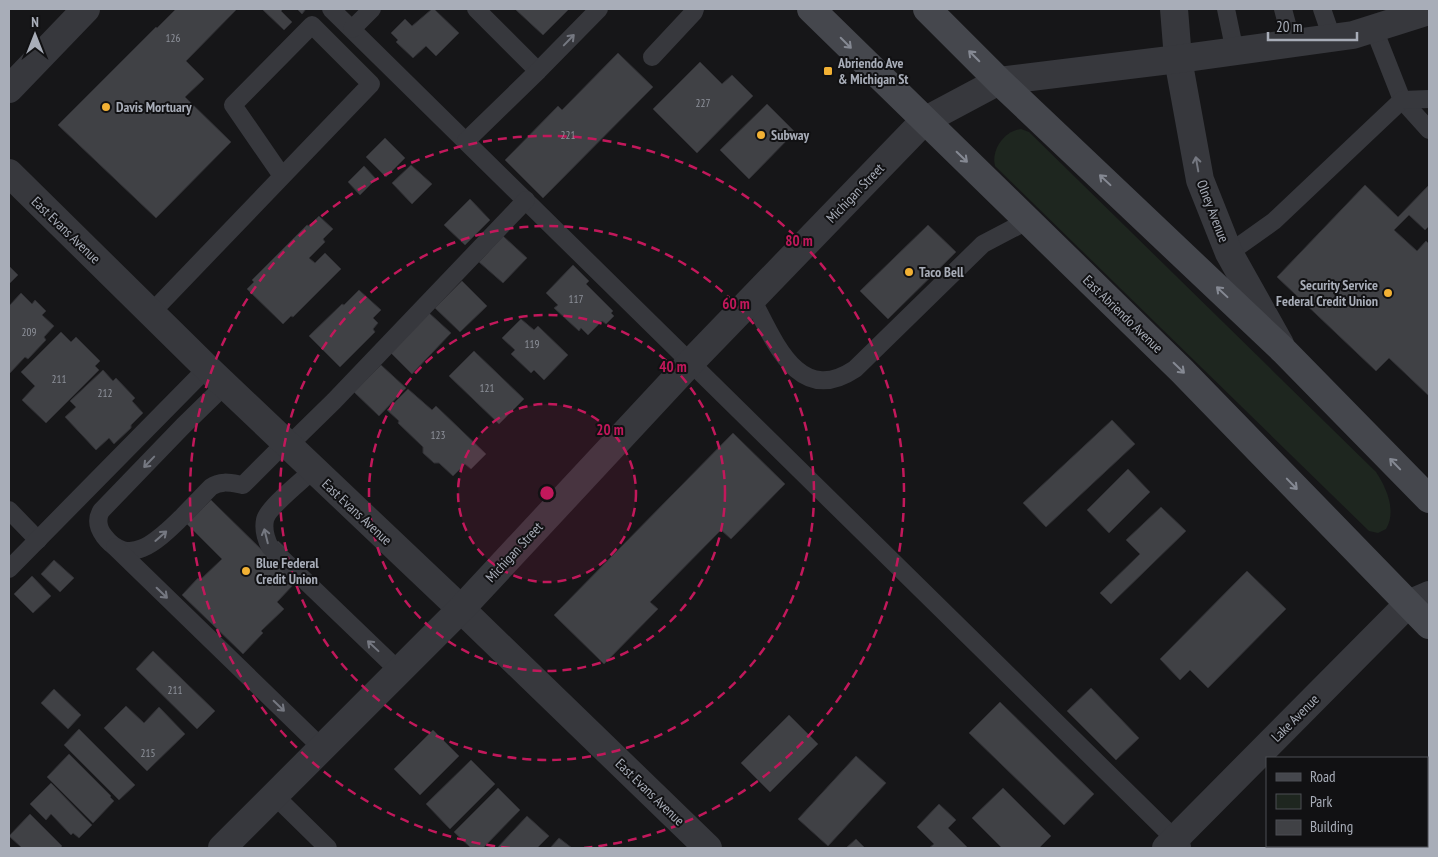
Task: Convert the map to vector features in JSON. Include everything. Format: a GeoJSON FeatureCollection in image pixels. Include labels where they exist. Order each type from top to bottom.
{"type":"FeatureCollection","features":[{"type":"Feature","properties":{"kind":"main road","name":"East Abriendo Avenue"},"geometry":{"type":"LineString","coordinates":[[811,9],[924,121],[1419,599],[1429,625]]}},
{"type":"Feature","properties":{"kind":"main road"},"geometry":{"type":"LineString","coordinates":[[927,9],[1283,350],[1429,499]]}},
{"type":"Feature","properties":{"kind":"street"},"geometry":{"type":"LineString","coordinates":[[9,89],[86,9]]}},
{"type":"Feature","properties":{"kind":"street","name":"Olney Avenue"},"geometry":{"type":"LineString","coordinates":[[1174,9],[1178,59],[1200,180],[1229,253],[1283,350]]}},
{"type":"Feature","properties":{"kind":"street"},"geometry":{"type":"LineString","coordinates":[[924,121],[999,80],[1353,36],[1429,11]]}},
{"type":"Feature","properties":{"kind":"street","name":"Michigan Street"},"geometry":{"type":"LineString","coordinates":[[229,846],[275,796],[461,608],[691,362],[924,121]]}},
{"type":"Feature","properties":{"kind":"street","name":"East Evans Avenue"},"geometry":{"type":"LineString","coordinates":[[9,173],[216,377],[461,608],[698,845]]}},
{"type":"Feature","properties":{"kind":"street","name":"Lake Avenue"},"geometry":{"type":"LineString","coordinates":[[1175,845],[1419,599]]}},
{"type":"Feature","properties":{"kind":"lane"},"geometry":{"type":"LineString","coordinates":[[331,9],[691,362],[1175,845]]}},
{"type":"Feature","properties":{"kind":"lane"},"geometry":{"type":"LineString","coordinates":[[352,28],[372,9]]}},
{"type":"Feature","properties":{"kind":"lane"},"geometry":{"type":"LineString","coordinates":[[476,9],[538,71]]}},
{"type":"Feature","properties":{"kind":"lane"},"geometry":{"type":"LineString","coordinates":[[466,141],[599,9]]}},
{"type":"Feature","properties":{"kind":"lane"},"geometry":{"type":"LineString","coordinates":[[652,57],[695,9]]}},
{"type":"Feature","properties":{"kind":"lane"},"geometry":{"type":"LineString","coordinates":[[1226,9],[1234,52]]}},
{"type":"Feature","properties":{"kind":"lane"},"geometry":{"type":"LineString","coordinates":[[1284,9],[1292,43]]}},
{"type":"Feature","properties":{"kind":"lane"},"geometry":{"type":"LineString","coordinates":[[1322,9],[1332,38]]}},
{"type":"Feature","properties":{"kind":"lane"},"geometry":{"type":"LineString","coordinates":[[151,313],[371,84],[312,25],[233,105],[282,176]]}},
{"type":"Feature","properties":{"kind":"lane"},"geometry":{"type":"LineString","coordinates":[[1374,28],[1402,100],[1429,130]]}},
{"type":"Feature","properties":{"kind":"lane"},"geometry":{"type":"LineString","coordinates":[[1229,253],[1274,221],[1402,100],[1429,99]]}},
{"type":"Feature","properties":{"kind":"lane"},"geometry":{"type":"LineString","coordinates":[[115,547],[123,551],[137,550],[158,541],[217,483],[225,482],[243,485],[340,394],[526,200]]}},
{"type":"Feature","properties":{"kind":"lane"},"geometry":{"type":"LineString","coordinates":[[752,299],[775,342],[792,367],[811,379],[820,381],[837,379],[855,370],[983,244],[1027,220]]}},
{"type":"Feature","properties":{"kind":"lane"},"geometry":{"type":"LineString","coordinates":[[216,377],[183,426],[101,511],[98,516],[100,530],[108,541],[322,748]]}},
{"type":"Feature","properties":{"kind":"lane"},"geometry":{"type":"LineString","coordinates":[[9,570],[38,540],[216,377]]}},
{"type":"Feature","properties":{"kind":"lane"},"geometry":{"type":"LineString","coordinates":[[313,470],[272,508],[265,518],[266,539],[270,547],[277,554],[399,671]]}},
{"type":"Feature","properties":{"kind":"lane"},"geometry":{"type":"LineString","coordinates":[[9,510],[38,540]]}},
{"type":"Feature","properties":{"kind":"lane"},"geometry":{"type":"LineString","coordinates":[[275,796],[328,848]]}},
{"type":"Feature","properties":{"kind":"green space"},"geometry":{"type":"Polygon","coordinates":[[[1021,129],[1029,132],[1376,472],[1389,499],[1390,515],[1386,529],[1378,533],[1369,531],[995,166],[995,154],[1000,142],[1009,133],[1021,129]]]}},
{"type":"Feature","properties":{"kind":"building"},"geometry":{"type":"Polygon","coordinates":[[[176,9],[237,9],[186,61],[204,79],[185,97],[231,142],[156,218],[58,125],[176,9]]]}},
{"type":"Feature","properties":{"kind":"building"},"geometry":{"type":"Polygon","coordinates":[[[262,9],[283,9],[281,11],[292,22],[284,30],[262,9]]]}},
{"type":"Feature","properties":{"kind":"building"},"geometry":{"type":"Polygon","coordinates":[[[297,9],[306,9],[302,14],[297,9]]]}},
{"type":"Feature","properties":{"kind":"building"},"geometry":{"type":"Polygon","coordinates":[[[432,9],[459,33],[436,56],[426,46],[413,58],[396,42],[398,40],[391,33],[405,19],[412,26],[432,9]]]}},
{"type":"Feature","properties":{"kind":"building"},"geometry":{"type":"Polygon","coordinates":[[[515,9],[569,9],[543,35],[515,9]]]}},
{"type":"Feature","properties":{"kind":"building"},"geometry":{"type":"Polygon","coordinates":[[[618,53],[653,87],[543,198],[505,160],[558,106],[562,110],[618,53]]]}},
{"type":"Feature","properties":{"kind":"building"},"geometry":{"type":"Polygon","coordinates":[[[700,62],[722,84],[732,75],[753,96],[697,153],[653,109],[700,62]]]}},
{"type":"Feature","properties":{"kind":"building"},"geometry":{"type":"Polygon","coordinates":[[[767,104],[795,132],[749,179],[720,150],[767,104]]]}},
{"type":"Feature","properties":{"kind":"building"},"geometry":{"type":"Polygon","coordinates":[[[385,138],[405,158],[386,177],[366,157],[385,138]]]}},
{"type":"Feature","properties":{"kind":"building"},"geometry":{"type":"Polygon","coordinates":[[[411,165],[432,184],[412,204],[392,183],[411,165]]]}},
{"type":"Feature","properties":{"kind":"building"},"geometry":{"type":"Polygon","coordinates":[[[364,166],[376,179],[360,195],[348,182],[364,166]]]}},
{"type":"Feature","properties":{"kind":"building"},"geometry":{"type":"Polygon","coordinates":[[[1365,185],[1398,217],[1429,185],[1429,226],[1425,230],[1409,215],[1394,230],[1417,251],[1426,241],[1429,244],[1429,396],[1389,358],[1376,371],[1277,277],[1365,185]]]}},
{"type":"Feature","properties":{"kind":"building"},"geometry":{"type":"Polygon","coordinates":[[[470,199],[490,220],[465,245],[444,225],[470,199]]]}},
{"type":"Feature","properties":{"kind":"building"},"geometry":{"type":"Polygon","coordinates":[[[319,216],[333,229],[323,239],[325,242],[309,258],[315,263],[325,253],[341,269],[293,317],[291,316],[283,324],[247,289],[254,282],[252,280],[307,225],[309,226],[319,216]]]}},
{"type":"Feature","properties":{"kind":"building"},"geometry":{"type":"Polygon","coordinates":[[[928,225],[956,252],[888,319],[860,291],[928,225]]]}},
{"type":"Feature","properties":{"kind":"building"},"geometry":{"type":"Polygon","coordinates":[[[503,236],[527,258],[503,283],[479,262],[503,236]]]}},
{"type":"Feature","properties":{"kind":"building"},"geometry":{"type":"Polygon","coordinates":[[[573,265],[589,281],[586,284],[613,311],[611,313],[614,316],[606,324],[602,321],[588,335],[581,328],[579,331],[554,308],[558,305],[546,293],[573,265]]]}},
{"type":"Feature","properties":{"kind":"building"},"geometry":{"type":"Polygon","coordinates":[[[9,266],[18,275],[9,284],[9,266]]]}},
{"type":"Feature","properties":{"kind":"building"},"geometry":{"type":"Polygon","coordinates":[[[462,281],[487,306],[460,332],[435,308],[462,281]]]}},
{"type":"Feature","properties":{"kind":"building"},"geometry":{"type":"Polygon","coordinates":[[[359,290],[381,310],[373,318],[378,323],[373,329],[375,332],[340,367],[309,336],[359,290]]]}},
{"type":"Feature","properties":{"kind":"building"},"geometry":{"type":"Polygon","coordinates":[[[21,293],[32,304],[35,300],[46,311],[42,315],[54,326],[44,337],[46,340],[28,359],[25,357],[9,374],[9,306],[21,293]]]}},
{"type":"Feature","properties":{"kind":"building"},"geometry":{"type":"Polygon","coordinates":[[[428,312],[451,333],[412,374],[390,352],[428,312]]]}},
{"type":"Feature","properties":{"kind":"building"},"geometry":{"type":"Polygon","coordinates":[[[521,319],[534,330],[538,326],[568,355],[544,380],[534,370],[531,373],[511,354],[515,350],[502,338],[521,319]]]}},
{"type":"Feature","properties":{"kind":"building"},"geometry":{"type":"Polygon","coordinates":[[[61,332],[71,342],[76,337],[100,361],[95,366],[99,370],[46,423],[22,400],[35,386],[21,372],[61,332]]]}},
{"type":"Feature","properties":{"kind":"building"},"geometry":{"type":"Polygon","coordinates":[[[474,351],[524,399],[499,424],[449,376],[474,351]]]}},
{"type":"Feature","properties":{"kind":"building"},"geometry":{"type":"Polygon","coordinates":[[[381,365],[406,388],[379,416],[354,392],[381,365]]]}},
{"type":"Feature","properties":{"kind":"building"},"geometry":{"type":"Polygon","coordinates":[[[103,370],[113,381],[116,378],[135,398],[132,401],[143,413],[114,444],[109,438],[96,450],[65,417],[76,407],[70,401],[103,370]]]}},
{"type":"Feature","properties":{"kind":"building"},"geometry":{"type":"Polygon","coordinates":[[[408,389],[432,410],[436,406],[486,454],[471,469],[465,464],[453,476],[439,463],[434,463],[423,453],[423,447],[387,410],[408,389]]]}},
{"type":"Feature","properties":{"kind":"building"},"geometry":{"type":"Polygon","coordinates":[[[1112,420],[1135,444],[1046,527],[1023,503],[1112,420]]]}},
{"type":"Feature","properties":{"kind":"building"},"geometry":{"type":"Polygon","coordinates":[[[733,433],[785,484],[731,539],[721,530],[650,602],[658,609],[604,664],[554,615],[733,433]]]}},
{"type":"Feature","properties":{"kind":"building"},"geometry":{"type":"Polygon","coordinates":[[[1128,469],[1150,492],[1109,533],[1087,510],[1128,469]]]}},
{"type":"Feature","properties":{"kind":"building","name":"Blue Federal Credit Union"},"geometry":{"type":"Polygon","coordinates":[[[211,500],[266,554],[278,541],[288,550],[275,563],[295,583],[277,602],[284,609],[261,631],[263,633],[243,654],[182,595],[198,578],[200,580],[222,559],[187,524],[211,500]]]}},
{"type":"Feature","properties":{"kind":"building"},"geometry":{"type":"Polygon","coordinates":[[[1161,507],[1186,531],[1111,604],[1100,593],[1140,554],[1126,540],[1161,507]]]}},
{"type":"Feature","properties":{"kind":"building"},"geometry":{"type":"Polygon","coordinates":[[[54,560],[74,578],[60,592],[41,574],[54,560]]]}},
{"type":"Feature","properties":{"kind":"building"},"geometry":{"type":"Polygon","coordinates":[[[1247,571],[1286,609],[1208,688],[1190,670],[1180,680],[1160,659],[1247,571]]]}},
{"type":"Feature","properties":{"kind":"building"},"geometry":{"type":"Polygon","coordinates":[[[32,576],[51,596],[33,613],[14,594],[32,576]]]}},
{"type":"Feature","properties":{"kind":"building"},"geometry":{"type":"Polygon","coordinates":[[[153,651],[215,711],[197,729],[136,669],[153,651]]]}},
{"type":"Feature","properties":{"kind":"building"},"geometry":{"type":"Polygon","coordinates":[[[1091,688],[1139,738],[1116,760],[1067,711],[1091,688]]]}},
{"type":"Feature","properties":{"kind":"building"},"geometry":{"type":"Polygon","coordinates":[[[54,689],[81,715],[68,729],[41,703],[54,689]]]}},
{"type":"Feature","properties":{"kind":"building"},"geometry":{"type":"Polygon","coordinates":[[[1000,702],[1094,794],[1064,825],[969,733],[1000,702]]]}},
{"type":"Feature","properties":{"kind":"building"},"geometry":{"type":"Polygon","coordinates":[[[126,706],[144,723],[159,707],[185,734],[147,771],[104,728],[126,706]]]}},
{"type":"Feature","properties":{"kind":"building"},"geometry":{"type":"Polygon","coordinates":[[[789,715],[818,744],[770,792],[741,763],[789,715]]]}},
{"type":"Feature","properties":{"kind":"building"},"geometry":{"type":"Polygon","coordinates":[[[79,729],[135,785],[119,800],[64,745],[79,729]]]}},
{"type":"Feature","properties":{"kind":"building"},"geometry":{"type":"Polygon","coordinates":[[[433,730],[459,756],[420,795],[394,769],[433,730]]]}},
{"type":"Feature","properties":{"kind":"building"},"geometry":{"type":"Polygon","coordinates":[[[69,754],[114,801],[93,823],[47,777],[69,754]]]}},
{"type":"Feature","properties":{"kind":"building"},"geometry":{"type":"Polygon","coordinates":[[[856,756],[886,783],[828,846],[798,819],[856,756]]]}},
{"type":"Feature","properties":{"kind":"building"},"geometry":{"type":"Polygon","coordinates":[[[471,760],[495,784],[450,829],[426,804],[471,760]]]}},
{"type":"Feature","properties":{"kind":"building"},"geometry":{"type":"Polygon","coordinates":[[[51,783],[92,825],[79,838],[73,833],[71,835],[51,814],[46,820],[30,804],[51,783]]]}},
{"type":"Feature","properties":{"kind":"building"},"geometry":{"type":"Polygon","coordinates":[[[498,788],[520,810],[483,848],[471,848],[454,832],[498,788]]]}},
{"type":"Feature","properties":{"kind":"building"},"geometry":{"type":"Polygon","coordinates":[[[1003,788],[1051,836],[1039,848],[1002,848],[972,818],[1003,788]]]}},
{"type":"Feature","properties":{"kind":"building"},"geometry":{"type":"Polygon","coordinates":[[[939,804],[956,820],[948,828],[968,848],[929,848],[934,844],[917,827],[939,804]]]}},
{"type":"Feature","properties":{"kind":"building"},"geometry":{"type":"Polygon","coordinates":[[[30,814],[62,846],[60,848],[22,848],[9,836],[30,814]]]}},
{"type":"Feature","properties":{"kind":"building"},"geometry":{"type":"Polygon","coordinates":[[[527,816],[549,836],[537,848],[497,848],[527,816]]]}},
{"type":"Feature","properties":{"kind":"building"},"geometry":{"type":"Polygon","coordinates":[[[559,838],[572,848],[550,848],[559,838]]]}},
{"type":"Feature","properties":{"kind":"building"},"geometry":{"type":"Polygon","coordinates":[[[856,839],[865,848],[846,848],[856,839]]]}},
{"type":"Feature","properties":{"kind":"place","name":"Abriendo Ave & Michigan St"},"geometry":{"type":"Point","coordinates":[828,71]}},
{"type":"Feature","properties":{"kind":"place","name":"Davis Mortuary"},"geometry":{"type":"Point","coordinates":[106,107]}},
{"type":"Feature","properties":{"kind":"place","name":"Subway"},"geometry":{"type":"Point","coordinates":[761,135]}},
{"type":"Feature","properties":{"kind":"place","name":"Taco Bell"},"geometry":{"type":"Point","coordinates":[909,272]}},
{"type":"Feature","properties":{"kind":"place","name":"Security Service Federal Credit Union"},"geometry":{"type":"Point","coordinates":[1388,293]}},
{"type":"Feature","properties":{"kind":"place","name":"Blue Federal Credit Union"},"geometry":{"type":"Point","coordinates":[246,571]}}]}
